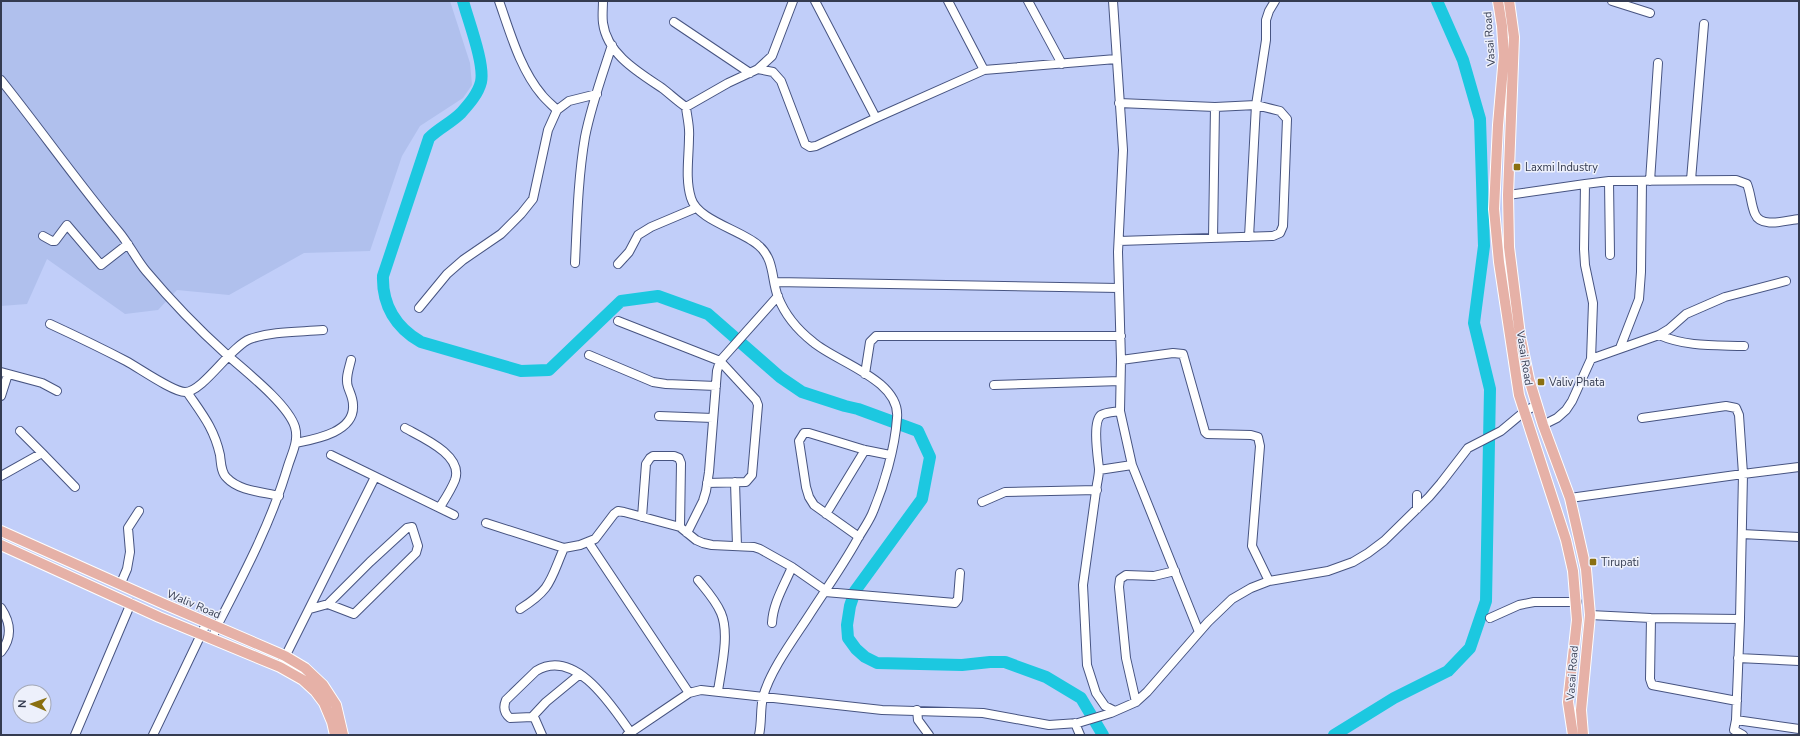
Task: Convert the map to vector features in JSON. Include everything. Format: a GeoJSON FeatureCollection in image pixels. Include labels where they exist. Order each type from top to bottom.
{"type":"FeatureCollection","features":[{"type":"Feature","properties":{"kind":"main road","name":"Vasai Road"},"geometry":{"type":"LineString","coordinates":[[1498,1],[1502,26],[1504,56],[1498,125],[1494,209],[1499,262],[1518,387],[1566,540],[1573,571],[1576,602],[1575,646],[1568,702],[1573,735]]}},
{"type":"Feature","properties":{"kind":"main road","name":"Vasai Road"},"geometry":{"type":"LineString","coordinates":[[1509,1],[1514,37],[1508,195],[1509,247],[1520,335],[1543,426],[1570,498],[1586,569],[1590,615],[1581,710],[1583,735]]}},
{"type":"Feature","properties":{"kind":"main road","name":"Waliv Road"},"geometry":{"type":"LineString","coordinates":[[1,531],[286,656],[305,668],[323,685],[336,705],[343,735]]}},
{"type":"Feature","properties":{"kind":"main road"},"geometry":{"type":"LineString","coordinates":[[1,545],[202,635],[280,667],[303,680],[315,691],[324,703],[332,722],[335,735]]}},
{"type":"Feature","properties":{"kind":"street"},"geometry":{"type":"LineString","coordinates":[[498,1],[520,57],[533,82],[542,95],[558,110]]}},
{"type":"Feature","properties":{"kind":"street"},"geometry":{"type":"LineString","coordinates":[[603,1],[603,23],[607,39],[634,69],[686,107],[690,134],[688,179],[691,199],[696,208],[707,216],[735,230],[758,245],[768,256],[776,282],[778,296],[796,326],[814,344],[876,380],[892,397],[897,408],[898,416],[890,455],[872,514],[777,666],[763,696],[760,735]]}},
{"type":"Feature","properties":{"kind":"street"},"geometry":{"type":"LineString","coordinates":[[686,107],[728,83],[758,69],[772,56],[793,1]]}},
{"type":"Feature","properties":{"kind":"street"},"geometry":{"type":"LineString","coordinates":[[815,1],[876,118]]}},
{"type":"Feature","properties":{"kind":"street"},"geometry":{"type":"LineString","coordinates":[[948,1],[984,70]]}},
{"type":"Feature","properties":{"kind":"street"},"geometry":{"type":"LineString","coordinates":[[1028,1],[1062,64]]}},
{"type":"Feature","properties":{"kind":"street"},"geometry":{"type":"LineString","coordinates":[[1113,1],[1123,150],[1119,241],[1121,336],[1120,411],[1132,465],[1199,632]]}},
{"type":"Feature","properties":{"kind":"street"},"geometry":{"type":"LineString","coordinates":[[1249,237],[1256,105],[1266,40],[1266,20],[1275,1]]}},
{"type":"Feature","properties":{"kind":"street"},"geometry":{"type":"LineString","coordinates":[[1612,1],[1650,13]]}},
{"type":"Feature","properties":{"kind":"street"},"geometry":{"type":"LineString","coordinates":[[674,22],[750,73]]}},
{"type":"Feature","properties":{"kind":"street"},"geometry":{"type":"LineString","coordinates":[[1691,180],[1704,24]]}},
{"type":"Feature","properties":{"kind":"street"},"geometry":{"type":"LineString","coordinates":[[575,262],[582,157],[590,114],[612,45]]}},
{"type":"Feature","properties":{"kind":"street"},"geometry":{"type":"LineString","coordinates":[[758,69],[773,72],[781,81],[805,144],[816,146],[984,70],[1116,59]]}},
{"type":"Feature","properties":{"kind":"street"},"geometry":{"type":"LineString","coordinates":[[1620,348],[1640,299],[1646,181],[1658,63]]}},
{"type":"Feature","properties":{"kind":"street"},"geometry":{"type":"LineString","coordinates":[[1,80],[57,152],[96,206],[128,244],[145,270],[189,321],[287,412],[295,427],[296,443],[279,496],[255,553],[217,626],[212,639]]}},
{"type":"Feature","properties":{"kind":"street"},"geometry":{"type":"LineString","coordinates":[[419,308],[447,274],[463,260],[501,234],[521,214],[533,199],[548,130],[558,110],[569,101],[597,94]]}},
{"type":"Feature","properties":{"kind":"street"},"geometry":{"type":"LineString","coordinates":[[1119,103],[1215,107],[1256,105],[1280,110],[1287,119],[1283,226],[1280,233],[1273,236],[1119,241]]}},
{"type":"Feature","properties":{"kind":"street"},"geometry":{"type":"LineString","coordinates":[[1213,238],[1215,107]]}},
{"type":"Feature","properties":{"kind":"street"},"geometry":{"type":"LineString","coordinates":[[1508,195],[1609,181],[1736,180],[1743,181],[1747,184],[1750,190],[1755,215],[1760,221],[1766,223],[1799,218]]}},
{"type":"Feature","properties":{"kind":"street"},"geometry":{"type":"LineString","coordinates":[[1609,181],[1610,255]]}},
{"type":"Feature","properties":{"kind":"street"},"geometry":{"type":"LineString","coordinates":[[1543,426],[1566,410],[1572,401],[1591,359],[1593,303],[1585,265],[1585,184]]}},
{"type":"Feature","properties":{"kind":"street"},"geometry":{"type":"LineString","coordinates":[[618,264],[629,252],[638,235],[651,227],[696,208]]}},
{"type":"Feature","properties":{"kind":"street"},"geometry":{"type":"LineString","coordinates":[[44,236],[52,241],[56,240],[67,225],[101,265],[128,244]]}},
{"type":"Feature","properties":{"kind":"street"},"geometry":{"type":"LineString","coordinates":[[1591,359],[1659,335],[1692,311],[1724,297],[1786,281]]}},
{"type":"Feature","properties":{"kind":"street"},"geometry":{"type":"LineString","coordinates":[[776,282],[1119,288]]}},
{"type":"Feature","properties":{"kind":"street"},"geometry":{"type":"LineString","coordinates":[[684,530],[704,501],[720,361],[778,296]]}},
{"type":"Feature","properties":{"kind":"street"},"geometry":{"type":"LineString","coordinates":[[618,321],[720,361],[751,393],[758,405],[752,475],[746,482],[707,483]]}},
{"type":"Feature","properties":{"kind":"street"},"geometry":{"type":"LineString","coordinates":[[50,324],[127,362],[182,392],[187,392],[201,383],[249,339],[288,333],[323,330]]}},
{"type":"Feature","properties":{"kind":"street"},"geometry":{"type":"LineString","coordinates":[[1659,335],[1675,342],[1686,344],[1744,346]]}},
{"type":"Feature","properties":{"kind":"street"},"geometry":{"type":"LineString","coordinates":[[865,374],[870,342],[876,336],[1121,336]]}},
{"type":"Feature","properties":{"kind":"street"},"geometry":{"type":"LineString","coordinates":[[1121,360],[1173,353],[1183,354],[1205,432],[1207,434],[1251,435],[1258,437],[1260,446],[1252,546],[1269,581]]}},
{"type":"Feature","properties":{"kind":"street"},"geometry":{"type":"LineString","coordinates":[[589,355],[653,382],[716,386]]}},
{"type":"Feature","properties":{"kind":"street"},"geometry":{"type":"LineString","coordinates":[[296,443],[316,439],[328,434],[347,422],[352,414],[354,406],[347,377],[351,360]]}},
{"type":"Feature","properties":{"kind":"street"},"geometry":{"type":"LineString","coordinates":[[1,396],[5,373],[42,383],[57,391]]}},
{"type":"Feature","properties":{"kind":"street"},"geometry":{"type":"LineString","coordinates":[[994,385],[1120,381]]}},
{"type":"Feature","properties":{"kind":"street"},"geometry":{"type":"LineString","coordinates":[[187,392],[210,423],[216,439],[225,477],[234,484],[279,496]]}},
{"type":"Feature","properties":{"kind":"street"},"geometry":{"type":"LineString","coordinates":[[580,674],[546,702],[532,717],[510,718],[504,710],[506,700],[541,668],[565,665],[580,674],[596,689],[614,709],[629,734],[689,693],[701,690],[882,710],[984,713],[1049,725],[1077,723],[1113,712],[1136,702],[1147,692],[1218,611],[1232,599],[1251,588],[1269,581],[1328,571],[1352,562],[1384,541],[1442,483],[1468,448],[1501,431],[1525,411],[1537,405]]}},
{"type":"Feature","properties":{"kind":"street"},"geometry":{"type":"LineString","coordinates":[[1642,418],[1726,406],[1736,408],[1739,415],[1743,474],[1742,534],[1737,701],[1736,720],[1733,732],[1743,735]]}},
{"type":"Feature","properties":{"kind":"street"},"geometry":{"type":"LineString","coordinates":[[1113,712],[1105,706],[1096,693],[1087,665],[1083,585],[1099,470],[1096,436],[1098,419],[1107,413],[1120,411]]}},
{"type":"Feature","properties":{"kind":"street"},"geometry":{"type":"LineString","coordinates":[[659,416],[713,418]]}},
{"type":"Feature","properties":{"kind":"street"},"geometry":{"type":"LineString","coordinates":[[405,428],[445,451],[456,468],[456,479],[440,507]]}},
{"type":"Feature","properties":{"kind":"street"},"geometry":{"type":"LineString","coordinates":[[20,431],[75,487]]}},
{"type":"Feature","properties":{"kind":"street"},"geometry":{"type":"LineString","coordinates":[[859,537],[814,506],[809,497],[799,441],[804,433],[809,433],[865,450],[890,455]]}},
{"type":"Feature","properties":{"kind":"street"},"geometry":{"type":"LineString","coordinates":[[826,514],[865,450]]}},
{"type":"Feature","properties":{"kind":"street"},"geometry":{"type":"LineString","coordinates":[[1,476],[42,454]]}},
{"type":"Feature","properties":{"kind":"street"},"geometry":{"type":"LineString","coordinates":[[331,455],[454,515]]}},
{"type":"Feature","properties":{"kind":"street"},"geometry":{"type":"LineString","coordinates":[[642,517],[646,464],[653,456],[674,456],[679,458],[681,463],[684,530]]}},
{"type":"Feature","properties":{"kind":"street"},"geometry":{"type":"LineString","coordinates":[[1099,470],[1132,465]]}},
{"type":"Feature","properties":{"kind":"street"},"geometry":{"type":"LineString","coordinates":[[1570,498],[1795,467],[1799,474]]}},
{"type":"Feature","properties":{"kind":"street"},"geometry":{"type":"LineString","coordinates":[[280,667],[375,477]]}},
{"type":"Feature","properties":{"kind":"street"},"geometry":{"type":"LineString","coordinates":[[735,482],[737,546]]}},
{"type":"Feature","properties":{"kind":"street"},"geometry":{"type":"LineString","coordinates":[[982,502],[1005,492],[1097,490]]}},
{"type":"Feature","properties":{"kind":"street"},"geometry":{"type":"LineString","coordinates":[[1417,495],[1417,509]]}},
{"type":"Feature","properties":{"kind":"street"},"geometry":{"type":"LineString","coordinates":[[121,583],[127,569],[130,552],[128,528],[139,511]]}},
{"type":"Feature","properties":{"kind":"street"},"geometry":{"type":"LineString","coordinates":[[486,523],[564,548],[589,543],[595,539],[618,511],[684,530],[703,543],[760,549],[792,568],[825,591],[955,603],[958,599],[960,573]]}},
{"type":"Feature","properties":{"kind":"street"},"geometry":{"type":"LineString","coordinates":[[310,609],[328,604],[407,528],[412,527],[418,546],[416,553],[354,614],[328,604]]}},
{"type":"Feature","properties":{"kind":"street"},"geometry":{"type":"LineString","coordinates":[[1742,534],[1799,537]]}},
{"type":"Feature","properties":{"kind":"street"},"geometry":{"type":"LineString","coordinates":[[589,543],[689,693]]}},
{"type":"Feature","properties":{"kind":"street"},"geometry":{"type":"LineString","coordinates":[[520,609],[537,598],[546,588],[553,576],[564,548]]}},
{"type":"Feature","properties":{"kind":"street"},"geometry":{"type":"LineString","coordinates":[[772,623],[776,602],[792,568]]}},
{"type":"Feature","properties":{"kind":"street"},"geometry":{"type":"LineString","coordinates":[[1136,702],[1126,658],[1119,587],[1120,579],[1126,575],[1154,576],[1175,571]]}},
{"type":"Feature","properties":{"kind":"street"},"geometry":{"type":"LineString","coordinates":[[698,580],[714,599],[722,615],[724,654],[718,691]]}},
{"type":"Feature","properties":{"kind":"street"},"geometry":{"type":"LineString","coordinates":[[1490,618],[1519,605],[1534,602],[1576,602]]}},
{"type":"Feature","properties":{"kind":"street"},"geometry":{"type":"LineString","coordinates":[[75,735],[131,603]]}},
{"type":"Feature","properties":{"kind":"street"},"geometry":{"type":"LineString","coordinates":[[1,608],[7,617],[10,634],[1,652]]}},
{"type":"Feature","properties":{"kind":"street"},"geometry":{"type":"LineString","coordinates":[[1590,615],[1651,618],[1740,619]]}},
{"type":"Feature","properties":{"kind":"street"},"geometry":{"type":"LineString","coordinates":[[1651,618],[1650,679],[1652,685],[1737,701]]}},
{"type":"Feature","properties":{"kind":"street"},"geometry":{"type":"LineString","coordinates":[[153,735],[207,622]]}},
{"type":"Feature","properties":{"kind":"street"},"geometry":{"type":"LineString","coordinates":[[1738,658],[1799,661]]}},
{"type":"Feature","properties":{"kind":"street"},"geometry":{"type":"LineString","coordinates":[[917,710],[918,720],[929,735]]}},
{"type":"Feature","properties":{"kind":"street"},"geometry":{"type":"LineString","coordinates":[[532,717],[535,719],[542,735]]}},
{"type":"Feature","properties":{"kind":"street"},"geometry":{"type":"LineString","coordinates":[[1736,720],[1799,729]]}},
{"type":"Feature","properties":{"kind":"street"},"geometry":{"type":"LineString","coordinates":[[1077,723],[1080,735]]}},
{"type":"Feature","properties":{"kind":"shaded area"},"geometry":{"type":"Polygon","coordinates":[[[1,1],[450,1],[470,63],[472,85],[463,98],[420,126],[402,156],[370,251],[304,253],[229,295],[177,290],[158,310],[125,314],[47,259],[27,304],[1,306],[1,1]]]}},
{"type":"Feature","properties":{"kind":"waterway"},"geometry":{"type":"LineString","coordinates":[[463,1],[481,64],[481,82],[475,95],[461,113],[429,138],[383,276],[383,287],[388,306],[392,315],[404,330],[421,342],[521,371],[549,370],[621,301],[658,296],[708,314],[780,377],[802,392],[858,409],[918,431],[930,457],[922,499],[855,591],[850,606],[847,625],[848,638],[856,649],[865,657],[877,663],[962,665],[1005,662],[1046,677],[1081,698],[1103,735]]}},
{"type":"Feature","properties":{"kind":"waterway"},"geometry":{"type":"LineString","coordinates":[[1334,735],[1394,698],[1448,671],[1470,648],[1486,601],[1490,389],[1474,323],[1484,246],[1480,119],[1463,60],[1437,1]]}},
{"type":"Feature","properties":{"kind":"place","name":"Laxmi Industry"},"geometry":{"type":"Point","coordinates":[1517,167]}},
{"type":"Feature","properties":{"kind":"place","name":"Valiv Phata"},"geometry":{"type":"Point","coordinates":[1541,382]}},
{"type":"Feature","properties":{"kind":"place","name":"Tirupati"},"geometry":{"type":"Point","coordinates":[1593,562]}}]}
